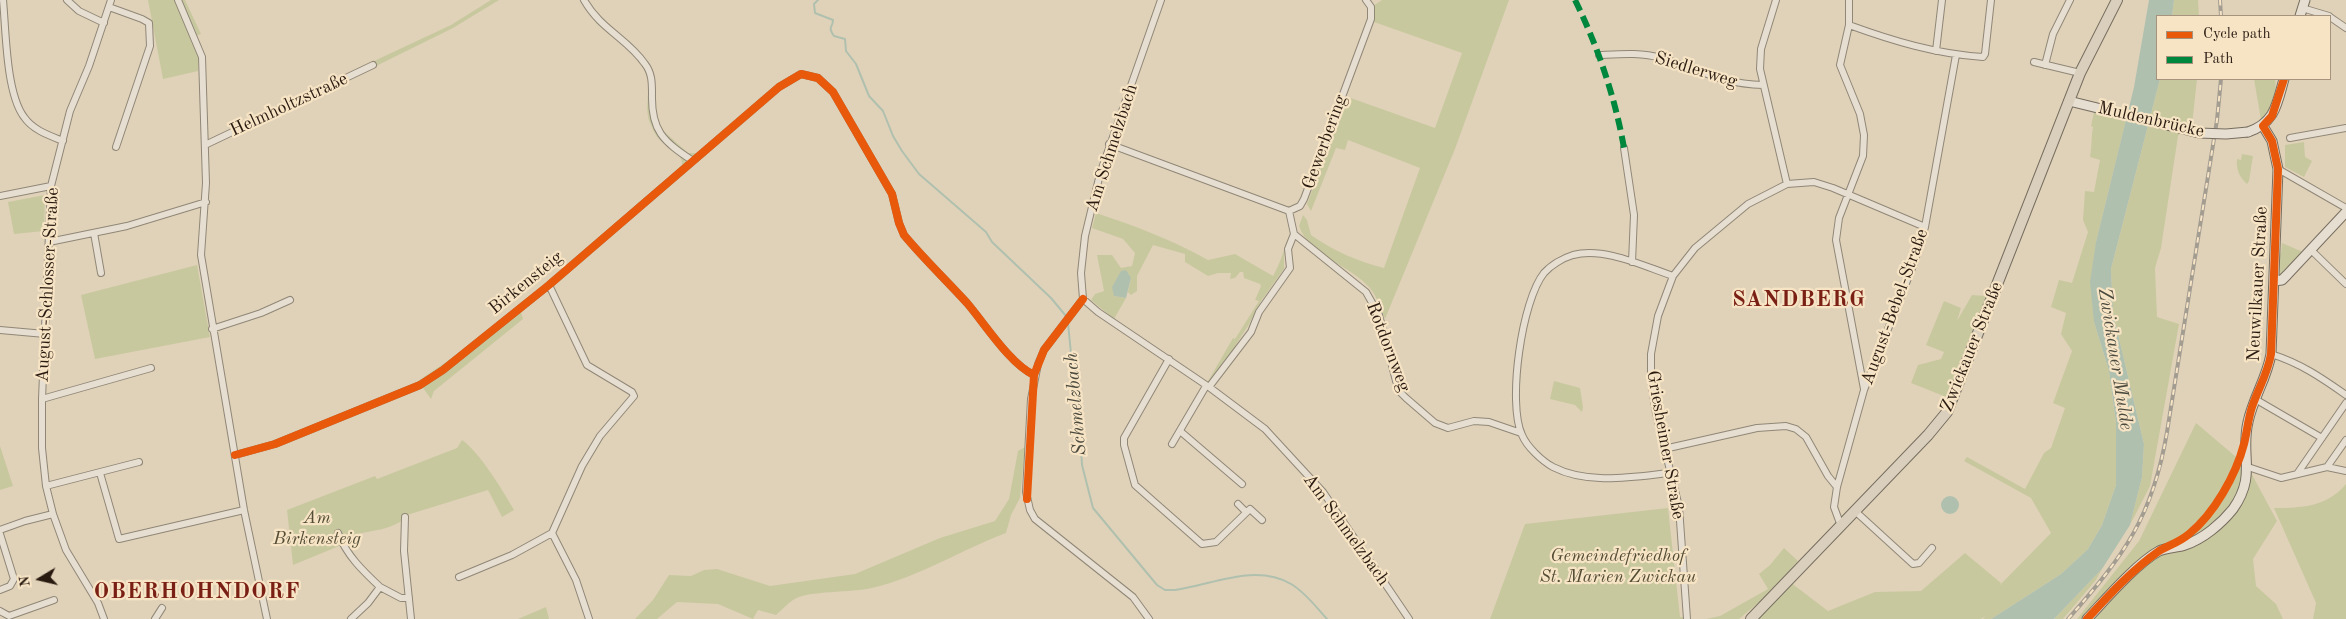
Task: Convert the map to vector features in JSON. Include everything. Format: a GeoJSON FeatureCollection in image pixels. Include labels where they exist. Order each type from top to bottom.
{"type":"FeatureCollection","features":[{"type":"Feature","properties":{"kind":"main road","name":"Zwickauer Straße"},"geometry":{"type":"LineString","coordinates":[[1751,619],[1937,427],[1948,412],[2080,73],[2117,0]]}},
{"type":"Feature","properties":{"kind":"street"},"geometry":{"type":"LineString","coordinates":[[4,0],[12,87],[17,106],[24,118],[34,128],[63,140]]}},
{"type":"Feature","properties":{"kind":"street"},"geometry":{"type":"LineString","coordinates":[[67,0],[79,11],[104,23]]}},
{"type":"Feature","properties":{"kind":"street","name":"Helmholtzstraße"},"geometry":{"type":"LineString","coordinates":[[178,0],[202,57],[206,202],[201,255],[234,455],[267,619]]}},
{"type":"Feature","properties":{"kind":"street"},"geometry":{"type":"LineString","coordinates":[[584,0],[595,18],[635,52],[646,65],[652,79],[654,124],[663,138],[693,161]]}},
{"type":"Feature","properties":{"kind":"street","name":"Am Schmelzbach"},"geometry":{"type":"LineString","coordinates":[[1161,0],[1109,144],[1085,236],[1081,273],[1083,298],[1098,312],[1169,359],[1265,428],[1322,492],[1409,619]]}},
{"type":"Feature","properties":{"kind":"street","name":"Gewerbering"},"geometry":{"type":"LineString","coordinates":[[1289,211],[1300,206],[1304,199],[1372,19],[1371,7],[1366,0]]}},
{"type":"Feature","properties":{"kind":"street"},"geometry":{"type":"LineString","coordinates":[[1776,0],[1761,49],[1763,85],[1787,184]]}},
{"type":"Feature","properties":{"kind":"street"},"geometry":{"type":"LineString","coordinates":[[1849,0],[1849,25],[1840,65],[1860,114],[1864,135],[1863,156],[1839,218],[1836,240],[1864,390]]}},
{"type":"Feature","properties":{"kind":"street"},"geometry":{"type":"LineString","coordinates":[[1936,51],[1942,0]]}},
{"type":"Feature","properties":{"kind":"street"},"geometry":{"type":"LineString","coordinates":[[1849,25],[1898,42],[1936,51],[1956,55],[1983,56],[1985,54],[1991,0]]}},
{"type":"Feature","properties":{"kind":"street"},"geometry":{"type":"LineString","coordinates":[[2045,65],[2053,34],[2070,0]]}},
{"type":"Feature","properties":{"kind":"street"},"geometry":{"type":"LineString","coordinates":[[110,3],[149,23],[151,36],[150,46],[116,147]]}},
{"type":"Feature","properties":{"kind":"street","name":"August-Schlosser-Straße"},"geometry":{"type":"LineString","coordinates":[[104,619],[98,603],[66,550],[53,514],[46,486],[42,448],[42,399],[51,186],[70,111],[110,3]]}},
{"type":"Feature","properties":{"kind":"street"},"geometry":{"type":"LineString","coordinates":[[2302,8],[2323,15]]}},
{"type":"Feature","properties":{"kind":"street"},"geometry":{"type":"LineString","coordinates":[[2331,18],[2346,28]]}},
{"type":"Feature","properties":{"kind":"street","name":"Siedlerweg"},"geometry":{"type":"LineString","coordinates":[[1599,55],[1640,53],[1662,58],[1724,81],[1763,85]]}},
{"type":"Feature","properties":{"kind":"street","name":"August-Bebel-Straße"},"geometry":{"type":"LineString","coordinates":[[1841,526],[1834,507],[1838,487],[1864,390],[1914,263],[1925,227],[1956,55]]}},
{"type":"Feature","properties":{"kind":"street"},"geometry":{"type":"LineString","coordinates":[[2034,62],[2080,73]]}},
{"type":"Feature","properties":{"kind":"street","name":"Helmholtzstraße"},"geometry":{"type":"LineString","coordinates":[[205,144],[373,65]]}},
{"type":"Feature","properties":{"kind":"street","name":"Birkensteig"},"geometry":{"type":"LineString","coordinates":[[234,455],[276,444],[421,384],[443,370],[549,284],[779,88],[801,74],[818,78],[832,92],[892,194],[904,235],[1013,358],[1026,371],[1034,374]]}},
{"type":"Feature","properties":{"kind":"street"},"geometry":{"type":"LineString","coordinates":[[2263,126],[2272,116],[2284,80]]}},
{"type":"Feature","properties":{"kind":"street","name":"Muldenbrücke"},"geometry":{"type":"LineString","coordinates":[[2069,101],[2180,130],[2199,133],[2226,134],[2248,132],[2263,126]]}},
{"type":"Feature","properties":{"kind":"street","name":"Neuwilkauer Straße"},"geometry":{"type":"LineString","coordinates":[[2248,467],[2244,443],[2248,421],[2255,399],[2267,374],[2272,354],[2278,169],[2272,141],[2263,126]]}},
{"type":"Feature","properties":{"kind":"street"},"geometry":{"type":"LineString","coordinates":[[2290,138],[2346,128]]}},
{"type":"Feature","properties":{"kind":"street"},"geometry":{"type":"LineString","coordinates":[[1109,144],[1289,211],[1294,234],[1288,249],[1290,268],[1259,312],[1251,332],[1208,387],[1172,444]]}},
{"type":"Feature","properties":{"kind":"street"},"geometry":{"type":"LineString","coordinates":[[1624,148],[1634,215],[1632,262]]}},
{"type":"Feature","properties":{"kind":"street"},"geometry":{"type":"LineString","coordinates":[[2278,169],[2346,208]]}},
{"type":"Feature","properties":{"kind":"street","name":"Griesheimer Straße"},"geometry":{"type":"LineString","coordinates":[[1687,619],[1679,507],[1669,474],[1652,390],[1650,354],[1658,316],[1672,276],[1695,248],[1748,204],[1787,184],[1814,182],[1849,194],[1925,227]]}},
{"type":"Feature","properties":{"kind":"street"},"geometry":{"type":"LineString","coordinates":[[0,196],[51,186]]}},
{"type":"Feature","properties":{"kind":"street"},"geometry":{"type":"LineString","coordinates":[[49,242],[127,226],[206,202]]}},
{"type":"Feature","properties":{"kind":"street"},"geometry":{"type":"LineString","coordinates":[[2274,281],[2282,280],[2346,212]]}},
{"type":"Feature","properties":{"kind":"street"},"geometry":{"type":"LineString","coordinates":[[94,233],[101,273]]}},
{"type":"Feature","properties":{"kind":"street","name":"Rotdornweg"},"geometry":{"type":"LineString","coordinates":[[1294,234],[1366,292],[1372,300],[1379,315],[1401,393],[1435,423],[1448,428],[1474,421],[1489,422],[1521,433]]}},
{"type":"Feature","properties":{"kind":"street"},"geometry":{"type":"LineString","coordinates":[[2310,249],[2346,284]]}},
{"type":"Feature","properties":{"kind":"street"},"geometry":{"type":"LineString","coordinates":[[1669,474],[1596,478],[1569,474],[1551,466],[1534,452],[1521,433],[1516,409],[1518,366],[1526,318],[1541,278],[1552,265],[1572,256],[1592,253],[1632,262],[1672,276]]}},
{"type":"Feature","properties":{"kind":"street"},"geometry":{"type":"LineString","coordinates":[[459,577],[512,555],[552,533],[582,466],[600,436],[634,396],[632,392],[588,365],[549,284]]}},
{"type":"Feature","properties":{"kind":"street"},"geometry":{"type":"LineString","coordinates":[[1083,298],[1044,350],[1034,374],[1026,492],[1030,510],[1035,519],[1133,597],[1149,619]]}},
{"type":"Feature","properties":{"kind":"street"},"geometry":{"type":"LineString","coordinates":[[212,328],[261,313],[290,300]]}},
{"type":"Feature","properties":{"kind":"street"},"geometry":{"type":"LineString","coordinates":[[0,330],[45,334]]}},
{"type":"Feature","properties":{"kind":"street"},"geometry":{"type":"LineString","coordinates":[[2272,354],[2292,360],[2346,395]]}},
{"type":"Feature","properties":{"kind":"street"},"geometry":{"type":"LineString","coordinates":[[1169,359],[1124,438],[1124,445],[1135,485],[1202,544],[1216,542],[1250,509],[1262,520]]}},
{"type":"Feature","properties":{"kind":"street","name":"August-Schlosser-Straße"},"geometry":{"type":"LineString","coordinates":[[42,399],[151,368]]}},
{"type":"Feature","properties":{"kind":"street"},"geometry":{"type":"LineString","coordinates":[[2255,399],[2322,438]]}},
{"type":"Feature","properties":{"kind":"street"},"geometry":{"type":"LineString","coordinates":[[2297,474],[2346,403]]}},
{"type":"Feature","properties":{"kind":"street"},"geometry":{"type":"LineString","coordinates":[[1664,449],[1757,428],[1786,426],[1796,428],[1806,437],[1828,476],[1838,487]]}},
{"type":"Feature","properties":{"kind":"street"},"geometry":{"type":"LineString","coordinates":[[1180,431],[1242,484]]}},
{"type":"Feature","properties":{"kind":"street"},"geometry":{"type":"LineString","coordinates":[[2328,467],[2346,440]]}},
{"type":"Feature","properties":{"kind":"street"},"geometry":{"type":"LineString","coordinates":[[46,486],[100,474],[139,462]]}},
{"type":"Feature","properties":{"kind":"street"},"geometry":{"type":"LineString","coordinates":[[2087,619],[2121,583],[2160,551],[2184,546],[2199,539],[2217,525],[2232,510],[2243,492],[2248,467],[2281,478],[2328,467],[2346,471]]}},
{"type":"Feature","properties":{"kind":"street"},"geometry":{"type":"LineString","coordinates":[[100,474],[119,539],[244,510]]}},
{"type":"Feature","properties":{"kind":"street"},"geometry":{"type":"LineString","coordinates":[[1238,504],[1246,512]]}},
{"type":"Feature","properties":{"kind":"street"},"geometry":{"type":"LineString","coordinates":[[1855,511],[1913,564],[1919,563],[1932,548]]}},
{"type":"Feature","properties":{"kind":"street"},"geometry":{"type":"LineString","coordinates":[[0,590],[12,584],[14,579],[0,532],[25,520],[53,514]]}},
{"type":"Feature","properties":{"kind":"street"},"geometry":{"type":"LineString","coordinates":[[405,517],[404,551],[411,619]]}},
{"type":"Feature","properties":{"kind":"street"},"geometry":{"type":"LineString","coordinates":[[552,533],[576,580],[589,619]]}},
{"type":"Feature","properties":{"kind":"street"},"geometry":{"type":"LineString","coordinates":[[338,534],[344,548],[358,567],[380,587],[401,598],[408,598]]}},
{"type":"Feature","properties":{"kind":"street"},"geometry":{"type":"LineString","coordinates":[[351,619],[368,604],[380,587]]}},
{"type":"Feature","properties":{"kind":"street"},"geometry":{"type":"LineString","coordinates":[[0,611],[9,616],[54,600]]}},
{"type":"Feature","properties":{"kind":"street"},"geometry":{"type":"LineString","coordinates":[[155,619],[162,608]]}},
{"type":"Feature","properties":{"kind":"green space"},"geometry":{"type":"Polygon","coordinates":[[[148,0],[185,0],[201,34],[190,38],[198,57],[198,71],[163,79],[148,0]]]}},
{"type":"Feature","properties":{"kind":"green space"},"geometry":{"type":"Polygon","coordinates":[[[491,0],[499,0],[453,28],[374,67],[372,62],[451,25],[491,0]]]}},
{"type":"Feature","properties":{"kind":"green space"},"geometry":{"type":"Polygon","coordinates":[[[1382,0],[1509,0],[1455,149],[1385,319],[1377,300],[1369,288],[1358,277],[1319,252],[1304,236],[1299,226],[1303,215],[1307,220],[1311,235],[1320,241],[1346,255],[1384,268],[1420,168],[1348,140],[1345,150],[1336,148],[1311,211],[1307,204],[1348,97],[1435,128],[1462,53],[1374,22],[1373,6],[1382,0]]]}},
{"type":"Feature","properties":{"kind":"green space"},"geometry":{"type":"Polygon","coordinates":[[[2174,0],[2198,0],[2199,15],[2172,15],[2174,0]]]}},
{"type":"Feature","properties":{"kind":"green space"},"geometry":{"type":"Polygon","coordinates":[[[602,17],[649,63],[655,81],[654,111],[659,127],[688,153],[699,153],[682,166],[682,161],[678,154],[659,139],[651,125],[648,111],[648,82],[644,68],[628,49],[596,23],[602,17]]]}},
{"type":"Feature","properties":{"kind":"green space"},"geometry":{"type":"Polygon","coordinates":[[[2160,80],[2197,80],[2192,125],[2186,124],[2178,136],[2161,248],[2155,268],[2157,317],[2179,324],[2150,486],[2130,525],[2142,477],[2144,444],[2113,313],[2111,269],[2160,80]]]}},
{"type":"Feature","properties":{"kind":"green space"},"geometry":{"type":"Polygon","coordinates":[[[2254,80],[2275,80],[2272,101],[2261,120],[2254,80]]]}},
{"type":"Feature","properties":{"kind":"green space"},"geometry":{"type":"Polygon","coordinates":[[[2095,107],[2127,116],[2096,242],[2094,322],[2109,371],[2116,423],[2116,485],[2102,525],[2088,549],[2061,574],[1991,619],[1983,619],[1985,616],[1981,619],[1754,619],[1790,582],[1828,611],[1875,592],[1921,591],[1965,553],[2001,583],[1999,586],[2051,533],[2031,498],[1964,461],[1967,457],[2025,489],[2044,453],[2051,448],[2065,408],[2053,403],[2072,351],[2061,334],[2066,313],[2051,307],[2059,280],[2072,283],[2088,232],[2083,220],[2085,191],[2094,192],[2100,160],[2090,157],[2093,127],[2091,126],[2095,107]]]}},
{"type":"Feature","properties":{"kind":"green space"},"geometry":{"type":"Polygon","coordinates":[[[2304,142],[2305,157],[2312,161],[2304,177],[2285,167],[2285,145],[2304,142]]]}},
{"type":"Feature","properties":{"kind":"green space"},"geometry":{"type":"Polygon","coordinates":[[[2242,154],[2253,156],[2247,184],[2240,176],[2237,166],[2237,159],[2241,160],[2242,154]]]}},
{"type":"Feature","properties":{"kind":"green space"},"geometry":{"type":"Polygon","coordinates":[[[45,195],[44,231],[14,234],[8,202],[45,195]]]}},
{"type":"Feature","properties":{"kind":"green space"},"geometry":{"type":"Polygon","coordinates":[[[1096,213],[1154,234],[1208,260],[1235,254],[1273,276],[1288,239],[1284,254],[1284,269],[1261,301],[1235,346],[1236,348],[1223,362],[1210,382],[1207,383],[1233,338],[1235,339],[1259,301],[1255,300],[1261,286],[1260,284],[1244,278],[1243,272],[1230,279],[1231,273],[1218,273],[1208,276],[1185,262],[1185,254],[1153,245],[1137,276],[1137,291],[1131,295],[1128,292],[1131,278],[1114,296],[1126,298],[1114,319],[1091,300],[1095,294],[1104,291],[1097,255],[1112,255],[1121,268],[1132,266],[1135,253],[1123,239],[1092,228],[1096,213]]]}},
{"type":"Feature","properties":{"kind":"green space"},"geometry":{"type":"Polygon","coordinates":[[[2282,243],[2303,252],[2280,276],[2278,275],[2277,255],[2281,253],[2282,243]]]}},
{"type":"Feature","properties":{"kind":"green space"},"geometry":{"type":"Polygon","coordinates":[[[197,265],[210,337],[95,359],[81,295],[197,265]]]}},
{"type":"Feature","properties":{"kind":"green space"},"geometry":{"type":"Polygon","coordinates":[[[1972,295],[1986,296],[1946,397],[1911,383],[1918,365],[1941,359],[1944,352],[1926,345],[1944,301],[1961,308],[1957,321],[1972,295]]]}},
{"type":"Feature","properties":{"kind":"green space"},"geometry":{"type":"Polygon","coordinates":[[[519,305],[523,319],[434,391],[431,399],[418,381],[477,341],[519,305]]]}},
{"type":"Feature","properties":{"kind":"green space"},"geometry":{"type":"Polygon","coordinates":[[[1554,381],[1580,388],[1582,412],[1575,405],[1550,399],[1554,381]]]}},
{"type":"Feature","properties":{"kind":"green space"},"geometry":{"type":"Polygon","coordinates":[[[2196,423],[2248,467],[2277,521],[2253,559],[2256,586],[2276,604],[2283,619],[2077,619],[2139,541],[2196,423]]]}},
{"type":"Feature","properties":{"kind":"green space","name":"Am Birkensteig"},"geometry":{"type":"Polygon","coordinates":[[[462,440],[483,462],[514,510],[502,517],[488,490],[407,515],[393,526],[352,536],[343,540],[344,544],[293,565],[287,510],[375,476],[377,479],[457,448],[462,440]]]}},
{"type":"Feature","properties":{"kind":"green space"},"geometry":{"type":"Polygon","coordinates":[[[0,446],[13,486],[0,490],[0,446]]]}},
{"type":"Feature","properties":{"kind":"green space"},"geometry":{"type":"Polygon","coordinates":[[[1025,447],[1020,498],[1011,515],[1006,533],[923,570],[872,588],[800,597],[793,600],[776,615],[758,610],[753,619],[718,604],[677,602],[657,619],[635,619],[653,600],[669,575],[691,576],[704,570],[717,569],[770,586],[855,574],[940,538],[995,521],[1009,499],[1018,451],[1025,447]]]}},
{"type":"Feature","properties":{"kind":"green space"},"geometry":{"type":"Polygon","coordinates":[[[2346,484],[2346,619],[2313,619],[2316,603],[2274,508],[2313,505],[2322,502],[2339,492],[2346,484]]]}},
{"type":"Feature","properties":{"kind":"green space","name":"Gemeindefriedhof St. Marien Zwickau"},"geometry":{"type":"Polygon","coordinates":[[[1668,508],[1680,617],[1689,617],[1689,619],[1490,619],[1525,524],[1668,508]]]}},
{"type":"Feature","properties":{"kind":"green space"},"geometry":{"type":"Polygon","coordinates":[[[1784,548],[1798,561],[1764,598],[1739,619],[1706,619],[1720,616],[1768,589],[1759,574],[1770,565],[1784,548]]]}},
{"type":"Feature","properties":{"kind":"green space"},"geometry":{"type":"Polygon","coordinates":[[[2102,569],[2096,580],[2063,619],[2054,619],[2102,569]]]}},
{"type":"Feature","properties":{"kind":"green space"},"geometry":{"type":"Polygon","coordinates":[[[546,607],[549,619],[518,619],[546,607]]]}},
{"type":"Feature","properties":{"kind":"water","name":"Zwickauer Mulde"},"geometry":{"type":"Polygon","coordinates":[[[2149,0],[2174,0],[2172,15],[2156,15],[2156,80],[2160,80],[2111,269],[2113,313],[2144,444],[2142,477],[2130,525],[2102,569],[2054,619],[1991,619],[2061,574],[2088,549],[2102,525],[2116,485],[2116,423],[2109,371],[2094,322],[2090,282],[2096,242],[2134,87],[2149,0]]]}},
{"type":"Feature","properties":{"kind":"water"},"geometry":{"type":"Polygon","coordinates":[[[1126,270],[1131,278],[1126,298],[1114,296],[1112,287],[1121,271],[1126,270]]]}},
{"type":"Feature","properties":{"kind":"water"},"geometry":{"type":"Polygon","coordinates":[[[1946,496],[1954,496],[1959,501],[1957,512],[1946,514],[1941,509],[1941,501],[1946,496]]]}},
{"type":"Feature","properties":{"kind":"waterway","name":"Schmelzbach"},"geometry":{"type":"LineString","coordinates":[[818,0],[814,4],[815,13],[833,20],[832,33],[834,36],[845,39],[846,51],[856,64],[869,96],[883,111],[893,136],[919,174],[986,232],[992,242],[1051,298],[1066,316]]}},
{"type":"Feature","properties":{"kind":"waterway","name":"Schmelzbach"},"geometry":{"type":"LineString","coordinates":[[1068,323],[1072,364],[1078,396],[1082,465],[1093,508],[1157,585],[1165,590],[1175,590],[1233,577],[1263,575],[1291,584],[1301,591],[1327,619]]}},
{"type":"Feature","properties":{"kind":"railway"},"geometry":{"type":"LineString","coordinates":[[2220,0],[2221,15]]}},
{"type":"Feature","properties":{"kind":"railway"},"geometry":{"type":"LineString","coordinates":[[2068,619],[2120,554],[2133,533],[2154,488],[2167,432],[2217,120],[2221,80]]}},
{"type":"Feature","properties":{"kind":"marked path"},"geometry":{"type":"LineString","coordinates":[[1575,0],[1605,72],[1624,148]]}},
{"type":"Feature","properties":{"kind":"cycle path"},"geometry":{"type":"LineString","coordinates":[[235,455],[275,444],[420,385],[443,370],[549,285],[779,87],[801,74],[818,78],[833,92],[892,194],[904,235],[967,303],[1007,353],[1025,370],[1034,375]]}},
{"type":"Feature","properties":{"kind":"cycle path"},"geometry":{"type":"LineString","coordinates":[[2087,619],[2139,566],[2159,551],[2186,537],[2198,526],[2223,493],[2236,468],[2244,444],[2254,400],[2268,368],[2271,354],[2278,169],[2272,141],[2263,126],[2272,116],[2284,80]]}},
{"type":"Feature","properties":{"kind":"cycle path"},"geometry":{"type":"LineString","coordinates":[[1027,499],[1034,375],[1044,350],[1083,299]]}},
{"type":"Feature","properties":{"kind":"district","name":"SANDBERG"},"geometry":{"type":"Point","coordinates":[1799,300]}},
{"type":"Feature","properties":{"kind":"district","name":"OBERHOHNDORF"},"geometry":{"type":"Point","coordinates":[197,592]}}]}
